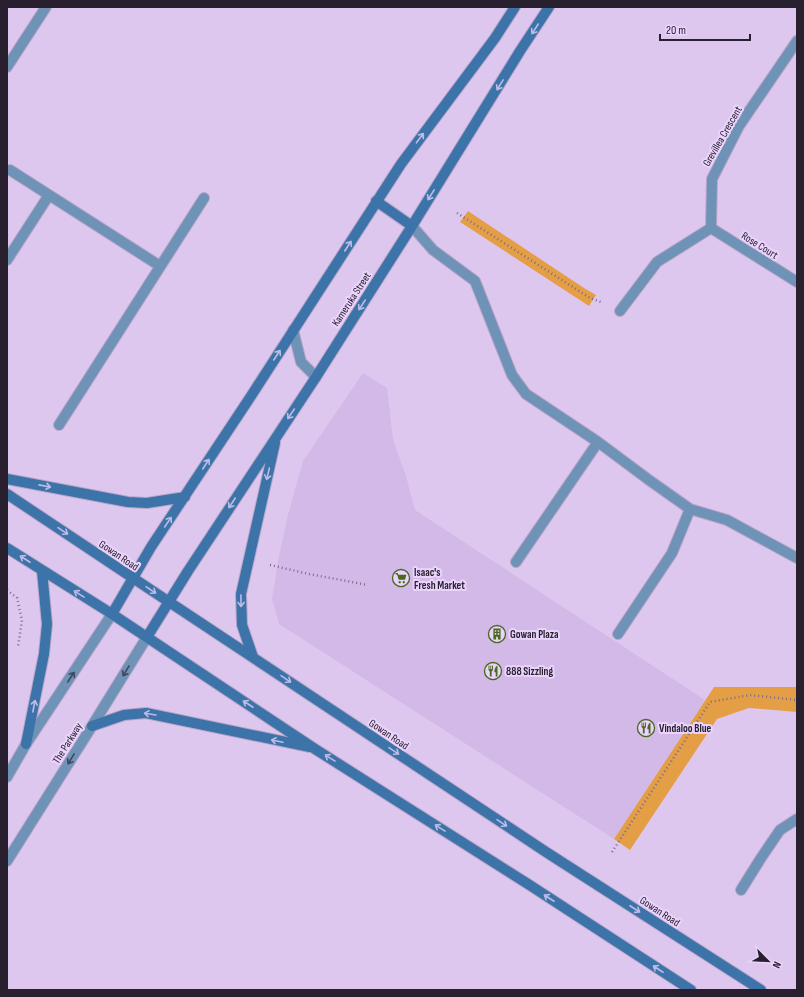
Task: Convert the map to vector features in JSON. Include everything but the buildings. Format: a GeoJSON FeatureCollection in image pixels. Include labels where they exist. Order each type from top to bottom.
{"type":"FeatureCollection","features":[{"type":"Feature","properties":{"kind":"main road"},"geometry":{"type":"LineString","coordinates":[[112,614],[151,548],[376,201],[401,164],[495,38],[515,7]]}},
{"type":"Feature","properties":{"kind":"main road","name":"Kameruka Street"},"geometry":{"type":"LineString","coordinates":[[147,637],[188,571],[316,377],[549,7]]}},
{"type":"Feature","properties":{"kind":"main road"},"geometry":{"type":"LineString","coordinates":[[376,201],[412,226]]}},
{"type":"Feature","properties":{"kind":"main road"},"geometry":{"type":"LineString","coordinates":[[253,657],[242,625],[241,594],[276,436]]}},
{"type":"Feature","properties":{"kind":"main road"},"geometry":{"type":"LineString","coordinates":[[7,479],[128,502],[147,503],[185,497]]}},
{"type":"Feature","properties":{"kind":"main road","name":"Gowan Road"},"geometry":{"type":"LineString","coordinates":[[7,494],[546,852],[761,990]]}},
{"type":"Feature","properties":{"kind":"main road"},"geometry":{"type":"LineString","coordinates":[[7,548],[112,614],[315,748],[691,990]]}},
{"type":"Feature","properties":{"kind":"main road"},"geometry":{"type":"LineString","coordinates":[[26,744],[44,654],[47,624],[42,571]]}},
{"type":"Feature","properties":{"kind":"main road"},"geometry":{"type":"LineString","coordinates":[[92,726],[124,714],[146,713],[315,748]]}},
{"type":"Feature","properties":{"kind":"street"},"geometry":{"type":"LineString","coordinates":[[7,67],[46,7]]}},
{"type":"Feature","properties":{"kind":"street","name":"Grevillea Crescent"},"geometry":{"type":"LineString","coordinates":[[711,228],[712,179],[739,126],[797,41]]}},
{"type":"Feature","properties":{"kind":"street"},"geometry":{"type":"LineString","coordinates":[[10,170],[160,266]]}},
{"type":"Feature","properties":{"kind":"street"},"geometry":{"type":"LineString","coordinates":[[7,260],[49,195]]}},
{"type":"Feature","properties":{"kind":"street"},"geometry":{"type":"LineString","coordinates":[[58,424],[204,198]]}},
{"type":"Feature","properties":{"kind":"street"},"geometry":{"type":"LineString","coordinates":[[412,226],[433,250],[475,281],[512,375],[526,394],[598,442],[690,509],[727,520],[797,558]]}},
{"type":"Feature","properties":{"kind":"street"},"geometry":{"type":"LineString","coordinates":[[620,311],[657,262],[711,228]]}},
{"type":"Feature","properties":{"kind":"street","name":"Rose Court"},"geometry":{"type":"LineString","coordinates":[[711,228],[797,282]]}},
{"type":"Feature","properties":{"kind":"street"},"geometry":{"type":"LineString","coordinates":[[293,330],[300,362],[316,377]]}},
{"type":"Feature","properties":{"kind":"street"},"geometry":{"type":"LineString","coordinates":[[516,562],[598,442]]}},
{"type":"Feature","properties":{"kind":"street"},"geometry":{"type":"LineString","coordinates":[[618,634],[672,553],[690,509]]}},
{"type":"Feature","properties":{"kind":"street"},"geometry":{"type":"LineString","coordinates":[[7,777],[26,744],[112,614]]}},
{"type":"Feature","properties":{"kind":"street","name":"The Parkway"},"geometry":{"type":"LineString","coordinates":[[7,861],[147,637]]}},
{"type":"Feature","properties":{"kind":"street"},"geometry":{"type":"LineString","coordinates":[[741,890],[780,830],[797,819]]}},
{"type":"Feature","properties":{"kind":"path"},"geometry":{"type":"LineString","coordinates":[[457,213],[590,298],[620,311]]}},
{"type":"Feature","properties":{"kind":"path"},"geometry":{"type":"LineString","coordinates":[[270,565],[368,585]]}},
{"type":"Feature","properties":{"kind":"path"},"geometry":{"type":"LineString","coordinates":[[7,590],[17,598],[22,620],[18,647]]}},
{"type":"Feature","properties":{"kind":"path"},"geometry":{"type":"LineString","coordinates":[[612,852],[710,702],[750,695],[797,700]]}},
{"type":"Feature","properties":{"kind":"shaded area"},"geometry":{"type":"Polygon","coordinates":[[[468,211],[596,295],[589,306],[460,222],[468,211]]]}},
{"type":"Feature","properties":{"kind":"shaded area"},"geometry":{"type":"Polygon","coordinates":[[[363,373],[387,388],[393,440],[406,476],[415,510],[705,700],[614,839],[279,624],[272,599],[278,561],[288,515],[303,461],[363,373]]]}},
{"type":"Feature","properties":{"kind":"shaded area"},"geometry":{"type":"Polygon","coordinates":[[[714,687],[797,687],[797,712],[749,708],[717,719],[630,850],[614,839],[714,687]]]}},
{"type":"Feature","properties":{"kind":"place","name":"Isaac's Fresh Market"},"geometry":{"type":"Point","coordinates":[401,578]}},
{"type":"Feature","properties":{"kind":"place","name":"Gowan Plaza"},"geometry":{"type":"Point","coordinates":[497,634]}},
{"type":"Feature","properties":{"kind":"place","name":"888 Sizzling"},"geometry":{"type":"Point","coordinates":[493,671]}},
{"type":"Feature","properties":{"kind":"place","name":"Vindaloo Blue"},"geometry":{"type":"Point","coordinates":[646,728]}}]}
